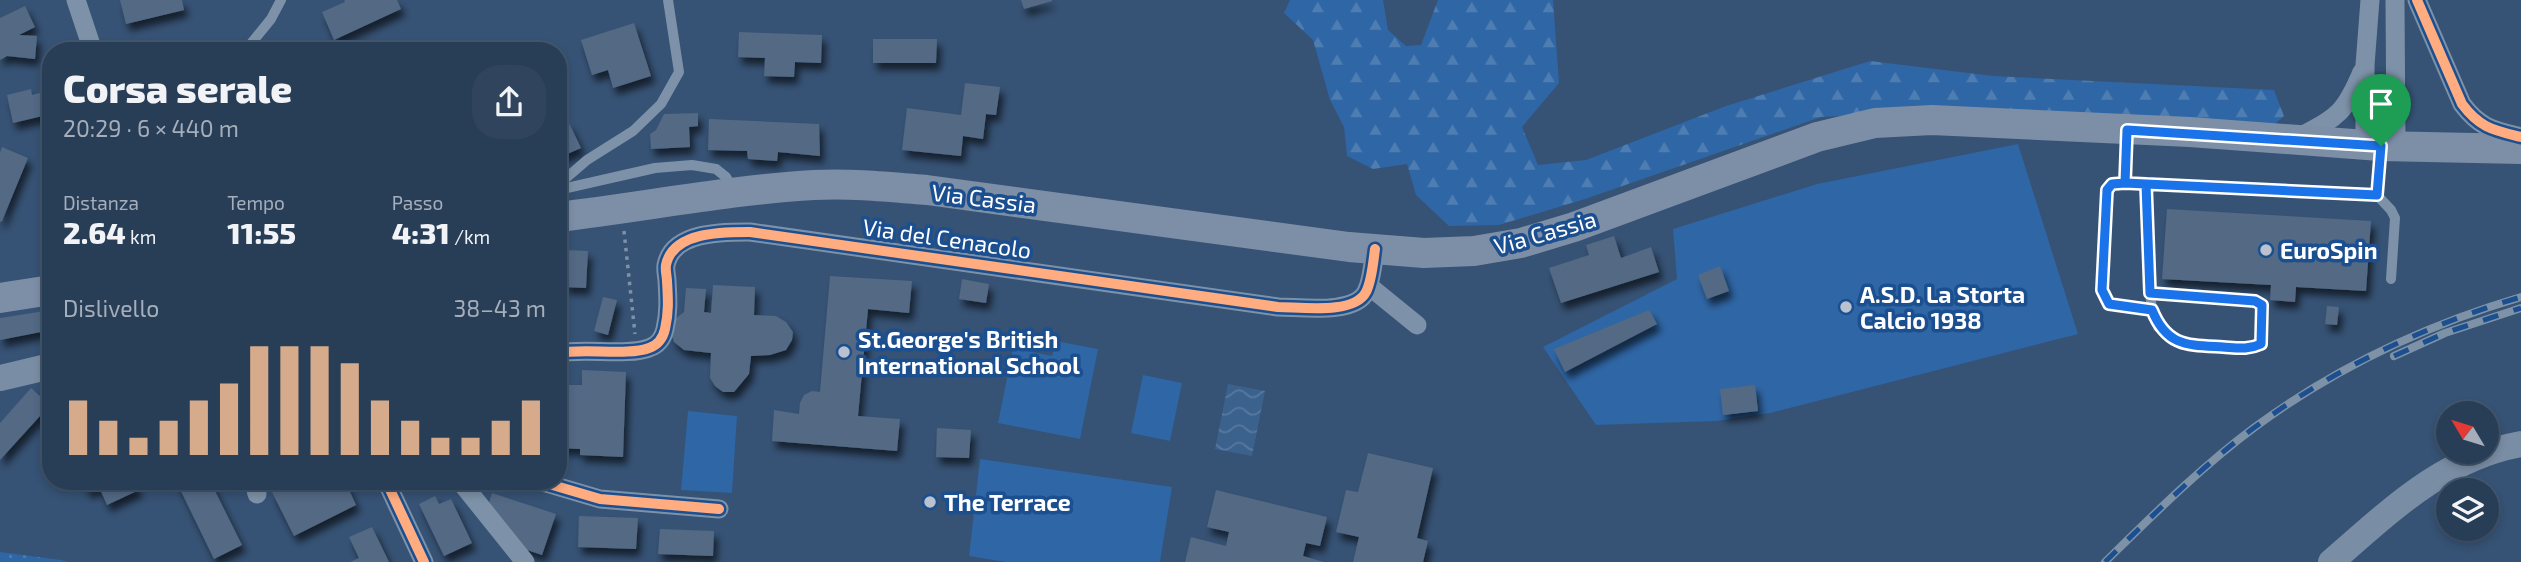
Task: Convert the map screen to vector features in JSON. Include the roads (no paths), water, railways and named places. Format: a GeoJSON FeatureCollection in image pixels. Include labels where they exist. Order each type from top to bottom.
{"type":"FeatureCollection","features":[{"type":"Feature","properties":{"kind":"main road","name":"Via Cassia"},"geometry":{"type":"LineString","coordinates":[[567,216],[734,192],[838,185],[927,190],[1267,237],[1424,253],[1474,251],[1521,243],[1574,227],[1805,141],[1875,123],[1947,120],[2381,145],[2521,149]]}},
{"type":"Feature","properties":{"kind":"main road"},"geometry":{"type":"LineString","coordinates":[[0,298],[42,291]]}},
{"type":"Feature","properties":{"kind":"main road"},"geometry":{"type":"LineString","coordinates":[[0,378],[42,368]]}},
{"type":"Feature","properties":{"kind":"main road"},"geometry":{"type":"LineString","coordinates":[[2331,562],[2426,482],[2465,461],[2521,444]]}},
{"type":"Feature","properties":{"kind":"street"},"geometry":{"type":"LineString","coordinates":[[76,0],[90,42]]}},
{"type":"Feature","properties":{"kind":"street"},"geometry":{"type":"LineString","coordinates":[[2296,139],[2330,122],[2340,113],[2355,90],[2365,65],[2370,0]]}},
{"type":"Feature","properties":{"kind":"street"},"geometry":{"type":"LineString","coordinates":[[2381,145],[2395,0]]}},
{"type":"Feature","properties":{"kind":"street"},"geometry":{"type":"LineString","coordinates":[[2417,0],[2457,96],[2467,111],[2487,128],[2521,137]]}},
{"type":"Feature","properties":{"kind":"street"},"geometry":{"type":"LineString","coordinates":[[2370,21],[2426,21]]}},
{"type":"Feature","properties":{"kind":"street"},"geometry":{"type":"LineString","coordinates":[[2365,65],[2381,145]]}},
{"type":"Feature","properties":{"kind":"street","name":"Via del Cenacolo"},"geometry":{"type":"LineString","coordinates":[[567,352],[650,348],[663,338],[669,313],[666,265],[675,250],[696,238],[725,232],[750,232],[1278,307],[1349,306],[1365,296],[1369,286]]}},
{"type":"Feature","properties":{"kind":"street"},"geometry":{"type":"LineString","coordinates":[[1375,249],[1369,286],[1417,325]]}},
{"type":"Feature","properties":{"kind":"street"},"geometry":{"type":"LineString","coordinates":[[567,489],[600,499],[719,509]]}},
{"type":"Feature","properties":{"kind":"street"},"geometry":{"type":"LineString","coordinates":[[390,490],[424,562]]}},
{"type":"Feature","properties":{"kind":"street"},"geometry":{"type":"LineString","coordinates":[[467,490],[525,562]]}},
{"type":"Feature","properties":{"kind":"lane"},"geometry":{"type":"LineString","coordinates":[[252,42],[271,19],[281,0]]}},
{"type":"Feature","properties":{"kind":"lane"},"geometry":{"type":"LineString","coordinates":[[567,179],[587,160],[633,131],[661,104],[679,72],[668,0]]}},
{"type":"Feature","properties":{"kind":"lane"},"geometry":{"type":"LineString","coordinates":[[2125,183],[2127,130]]}},
{"type":"Feature","properties":{"kind":"lane"},"geometry":{"type":"LineString","coordinates":[[2377,195],[2381,145]]}},
{"type":"Feature","properties":{"kind":"lane"},"geometry":{"type":"LineString","coordinates":[[567,185],[654,168],[692,165],[716,169],[726,177],[734,192]]}},
{"type":"Feature","properties":{"kind":"lane"},"geometry":{"type":"LineString","coordinates":[[2152,310],[2109,304],[2102,290],[2107,190],[2112,184],[2377,195],[2395,218],[2391,279]]}},
{"type":"Feature","properties":{"kind":"lane"},"geometry":{"type":"LineString","coordinates":[[2146,184],[2150,293],[2158,327],[2182,345],[2250,349],[2261,344],[2262,305],[2255,301],[2150,293]]}},
{"type":"Feature","properties":{"kind":"water"},"geometry":{"type":"Polygon","coordinates":[[[1228,384],[1265,391],[1252,456],[1215,449],[1228,384]]]}},
{"type":"Feature","properties":{"kind":"railway"},"geometry":{"type":"LineString","coordinates":[[2105,562],[2216,458],[2255,427],[2317,386],[2349,367],[2416,335],[2521,297]]}},
{"type":"Feature","properties":{"kind":"railway"},"geometry":{"type":"LineString","coordinates":[[2394,356],[2445,333],[2521,308]]}},
{"type":"Feature","properties":{"kind":"place","name":"EuroSpin"},"geometry":{"type":"Point","coordinates":[2266,250]}},
{"type":"Feature","properties":{"kind":"place","name":"A.S.D. La Storta Calcio 1938"},"geometry":{"type":"Point","coordinates":[1846,307]}},
{"type":"Feature","properties":{"kind":"place","name":"St.George's British International School"},"geometry":{"type":"Point","coordinates":[844,352]}},
{"type":"Feature","properties":{"kind":"place","name":"The Terrace"},"geometry":{"type":"Point","coordinates":[930,502]}}]}
